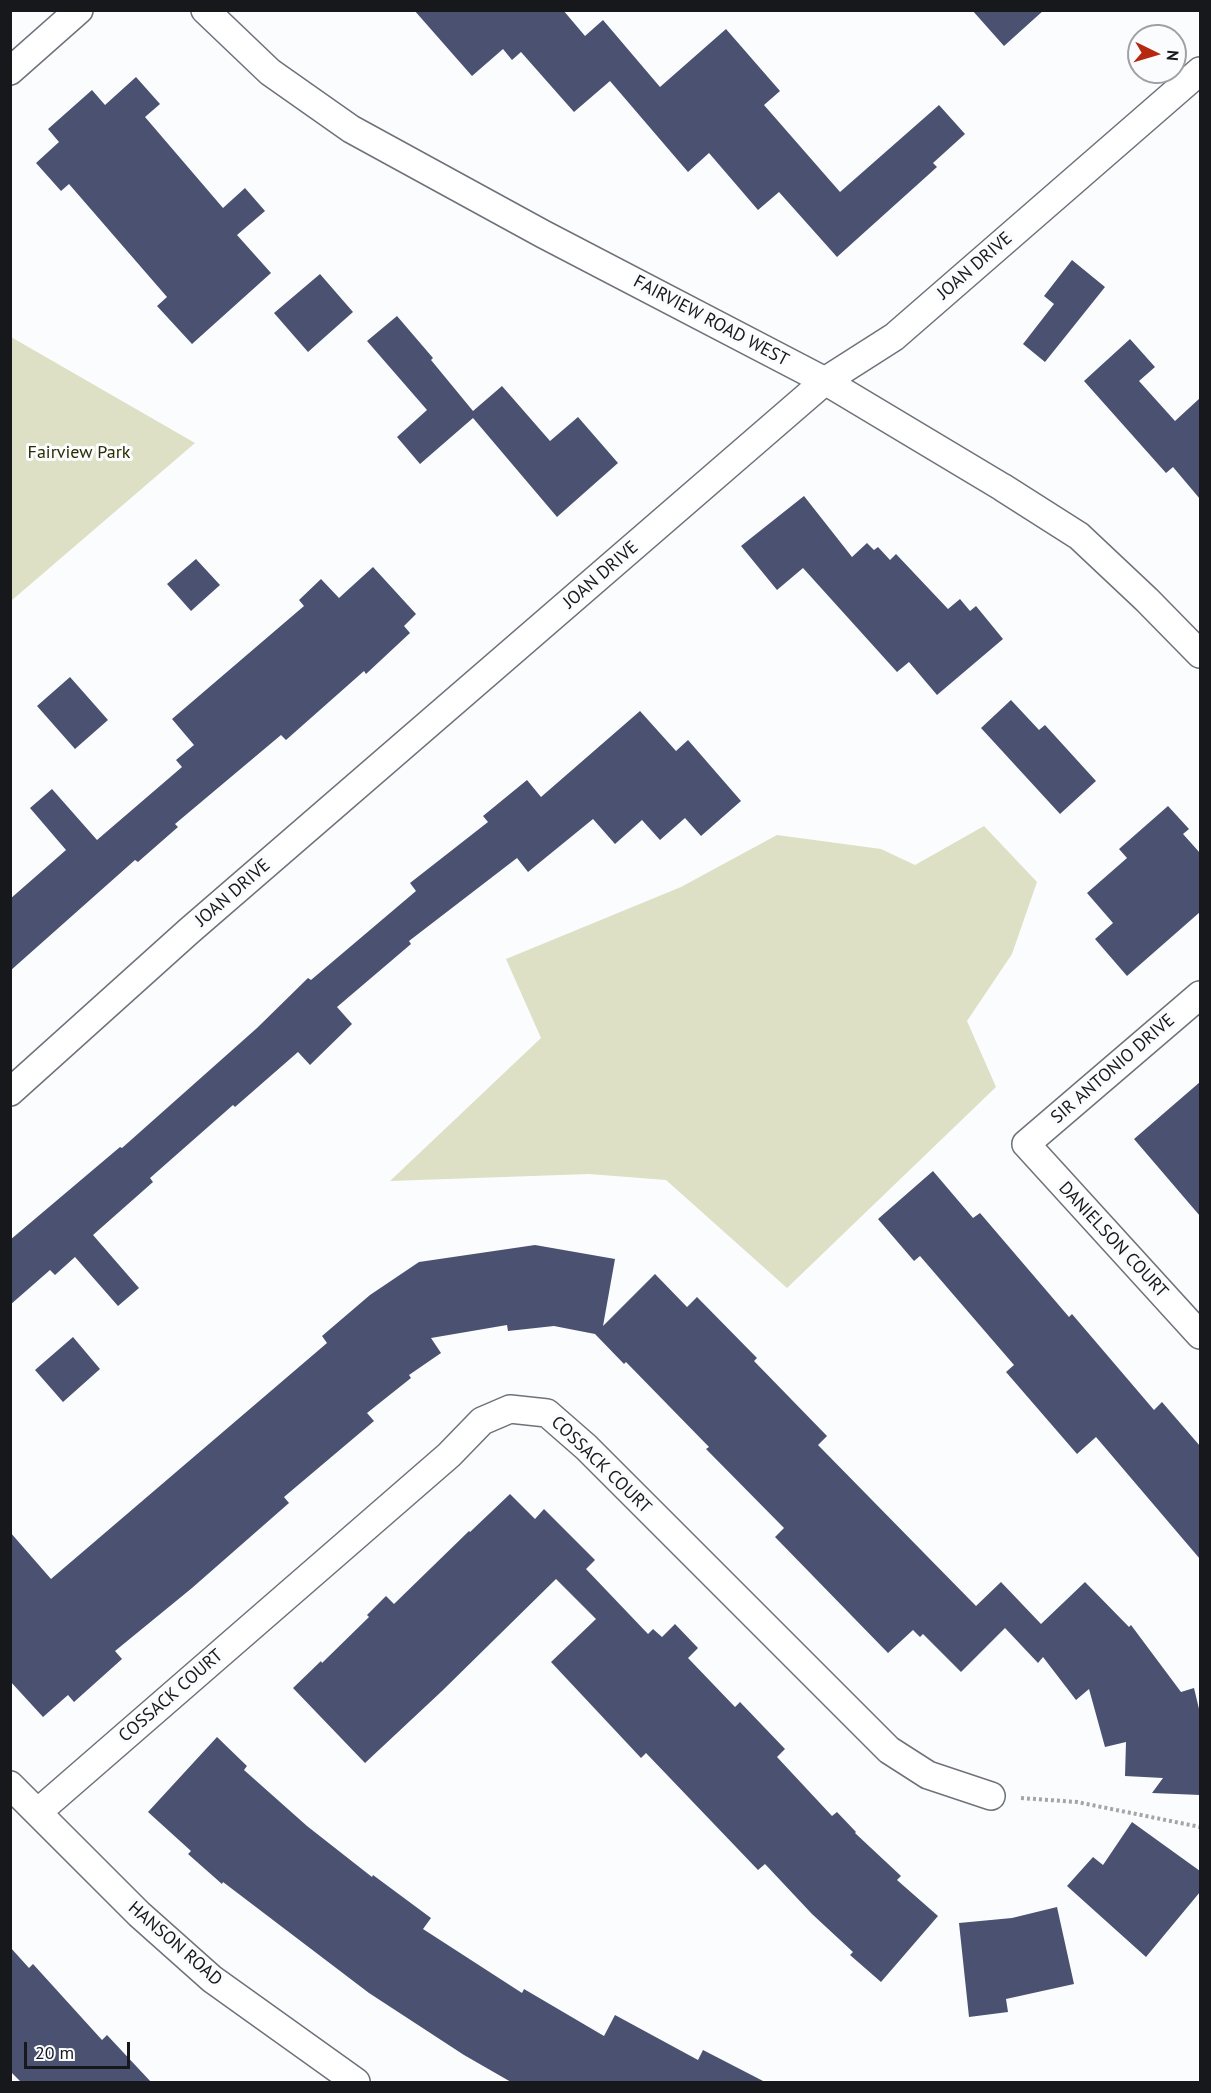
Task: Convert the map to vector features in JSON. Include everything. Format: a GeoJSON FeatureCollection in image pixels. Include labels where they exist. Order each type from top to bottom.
{"type":"FeatureCollection","features":[{"type":"Feature","properties":{"kind":"street"},"geometry":{"type":"LineString","coordinates":[[10,71],[80,10]]}},
{"type":"Feature","properties":{"kind":"street","name":"FAIRVIEW ROAD WEST"},"geometry":{"type":"LineString","coordinates":[[205,10],[270,72],[351,129],[543,234],[825,381],[1079,536],[1200,654]]}},
{"type":"Feature","properties":{"kind":"street","name":"JOAN DRIVE"},"geometry":{"type":"LineString","coordinates":[[10,1092],[189,931],[825,381],[894,337],[1200,71]]}},
{"type":"Feature","properties":{"kind":"street","name":"SIR ANTONIO DRIVE"},"geometry":{"type":"LineString","coordinates":[[1026,1144],[1200,995]]}},
{"type":"Feature","properties":{"kind":"street","name":"DANIELSON COURT"},"geometry":{"type":"LineString","coordinates":[[1026,1144],[1200,1335]]}},
{"type":"Feature","properties":{"kind":"street","name":"COSSACK COURT"},"geometry":{"type":"LineString","coordinates":[[38,1812],[449,1455],[482,1421],[510,1408],[547,1413],[586,1447],[889,1750],[928,1775],[991,1796]]}},
{"type":"Feature","properties":{"kind":"street","name":"HANSON ROAD"},"geometry":{"type":"LineString","coordinates":[[10,1785],[139,1914],[212,1979],[356,2082]]}},
{"type":"Feature","properties":{"kind":"path"},"geometry":{"type":"LineString","coordinates":[[991,1796],[1077,1802],[1200,1827]]}},
{"type":"Feature","properties":{"kind":"green space","name":"Fairview Park"},"geometry":{"type":"Polygon","coordinates":[[[11,337],[195,443],[11,601],[11,337]]]}},
{"type":"Feature","properties":{"kind":"green space"},"geometry":{"type":"Polygon","coordinates":[[[984,826],[1037,882],[1012,954],[967,1021],[996,1087],[787,1288],[666,1180],[589,1174],[390,1181],[541,1038],[506,959],[681,887],[777,835],[881,849],[915,865],[984,826]]]}},
{"type":"Feature","properties":{"kind":"building"},"geometry":{"type":"Polygon","coordinates":[[[414,10],[563,10],[585,36],[603,20],[660,87],[726,29],[780,91],[764,105],[840,192],[939,105],[965,134],[933,163],[937,167],[837,257],[779,192],[758,210],[709,153],[688,172],[610,81],[574,112],[521,52],[512,60],[503,49],[472,76],[414,10]]]}},
{"type":"Feature","properties":{"kind":"building"},"geometry":{"type":"Polygon","coordinates":[[[972,10],[1044,10],[1004,46],[972,10]]]}},
{"type":"Feature","properties":{"kind":"building"},"geometry":{"type":"Polygon","coordinates":[[[136,77],[160,104],[145,117],[223,208],[245,188],[265,211],[237,235],[271,273],[192,344],[157,306],[167,297],[69,184],[61,191],[36,163],[59,142],[48,129],[92,90],[105,105],[136,77]]]}},
{"type":"Feature","properties":{"kind":"building"},"geometry":{"type":"Polygon","coordinates":[[[1072,260],[1105,287],[1045,362],[1023,344],[1054,304],[1044,296],[1072,260]]]}},
{"type":"Feature","properties":{"kind":"building"},"geometry":{"type":"Polygon","coordinates":[[[320,274],[353,312],[308,352],[274,313],[320,274]]]}},
{"type":"Feature","properties":{"kind":"building"},"geometry":{"type":"Polygon","coordinates":[[[397,316],[433,358],[431,360],[473,411],[502,386],[550,441],[578,417],[618,463],[557,517],[473,418],[420,464],[397,437],[427,410],[367,341],[397,316]]]}},
{"type":"Feature","properties":{"kind":"building"},"geometry":{"type":"Polygon","coordinates":[[[1130,339],[1155,367],[1139,381],[1175,421],[1200,398],[1200,499],[1173,467],[1166,473],[1084,381],[1130,339]]]}},
{"type":"Feature","properties":{"kind":"building"},"geometry":{"type":"Polygon","coordinates":[[[804,496],[852,557],[867,543],[874,550],[878,547],[890,560],[896,554],[948,609],[960,599],[970,611],[976,606],[1003,639],[937,695],[909,662],[897,672],[803,568],[777,590],[741,546],[804,496]]]}},
{"type":"Feature","properties":{"kind":"building"},"geometry":{"type":"Polygon","coordinates":[[[196,559],[220,585],[191,611],[167,584],[196,559]]]}},
{"type":"Feature","properties":{"kind":"building"},"geometry":{"type":"Polygon","coordinates":[[[373,567],[416,614],[404,626],[410,633],[366,674],[364,671],[286,740],[281,735],[175,824],[178,827],[138,862],[135,860],[10,971],[10,899],[66,850],[30,808],[52,789],[97,840],[182,767],[176,760],[194,745],[172,719],[304,606],[299,600],[321,579],[339,598],[373,567]]]}},
{"type":"Feature","properties":{"kind":"building"},"geometry":{"type":"Polygon","coordinates":[[[70,677],[108,720],[75,749],[37,706],[70,677]]]}},
{"type":"Feature","properties":{"kind":"building"},"geometry":{"type":"Polygon","coordinates":[[[1011,700],[1039,730],[1045,725],[1096,781],[1060,814],[981,728],[1011,700]]]}},
{"type":"Feature","properties":{"kind":"building"},"geometry":{"type":"Polygon","coordinates":[[[640,711],[676,751],[688,740],[741,801],[701,836],[685,818],[660,840],[642,820],[615,844],[593,819],[528,872],[517,858],[409,941],[411,944],[337,1007],[352,1024],[310,1065],[298,1052],[150,1178],[153,1182],[93,1235],[139,1288],[118,1306],[75,1257],[55,1275],[50,1270],[10,1305],[10,1240],[120,1147],[122,1148],[257,1028],[308,978],[311,980],[416,891],[410,883],[488,822],[483,816],[527,780],[541,797],[640,711]]]}},
{"type":"Feature","properties":{"kind":"building"},"geometry":{"type":"Polygon","coordinates":[[[1168,806],[1189,829],[1183,834],[1200,853],[1200,912],[1127,976],[1095,939],[1113,923],[1087,893],[1127,858],[1119,849],[1168,806]]]}},
{"type":"Feature","properties":{"kind":"building"},"geometry":{"type":"Polygon","coordinates":[[[1200,1082],[1200,1216],[1134,1139],[1200,1082]]]}},
{"type":"Feature","properties":{"kind":"building"},"geometry":{"type":"Polygon","coordinates":[[[933,1171],[973,1218],[980,1213],[1069,1317],[1072,1314],[1154,1410],[1162,1402],[1200,1446],[1200,1559],[1096,1437],[1077,1454],[1006,1372],[1014,1365],[920,1256],[914,1261],[878,1219],[933,1171]]]}},
{"type":"Feature","properties":{"kind":"building"},"geometry":{"type":"Polygon","coordinates":[[[535,1245],[615,1259],[603,1326],[655,1274],[687,1307],[697,1297],[757,1358],[754,1361],[827,1436],[818,1445],[976,1606],[1001,1582],[1041,1624],[1085,1582],[1129,1627],[1131,1625],[1181,1692],[1194,1688],[1200,1713],[1200,1795],[1152,1793],[1163,1778],[1125,1776],[1126,1742],[1105,1747],[1089,1689],[1076,1700],[1043,1657],[1038,1663],[1005,1628],[961,1672],[923,1634],[920,1637],[913,1630],[888,1653],[775,1537],[784,1528],[706,1449],[709,1447],[626,1362],[624,1364],[595,1334],[554,1326],[508,1331],[507,1325],[431,1338],[441,1353],[409,1375],[411,1378],[367,1413],[374,1421],[284,1497],[289,1503],[192,1588],[115,1651],[122,1659],[74,1702],[68,1695],[43,1717],[10,1681],[10,1532],[51,1579],[327,1343],[322,1336],[370,1295],[419,1262],[535,1245]]]}},
{"type":"Feature","properties":{"kind":"building"},"geometry":{"type":"Polygon","coordinates":[[[73,1337],[100,1369],[63,1402],[35,1370],[73,1337]]]}},
{"type":"Feature","properties":{"kind":"building"},"geometry":{"type":"Polygon","coordinates":[[[510,1494],[535,1519],[544,1509],[595,1560],[586,1569],[648,1634],[653,1629],[662,1637],[675,1624],[698,1648],[688,1658],[735,1707],[740,1702],[785,1749],[777,1757],[832,1816],[837,1812],[855,1833],[901,1876],[897,1880],[938,1916],[881,1982],[850,1955],[853,1952],[812,1914],[765,1864],[758,1870],[646,1753],[641,1758],[551,1662],[596,1619],[556,1579],[365,1763],[293,1688],[369,1617],[367,1615],[386,1596],[394,1604],[510,1494]]]}},
{"type":"Feature","properties":{"kind":"building"},"geometry":{"type":"Polygon","coordinates":[[[217,1737],[247,1766],[244,1770],[307,1826],[372,1877],[373,1875],[431,1918],[423,1929],[522,1993],[524,1989],[604,2036],[615,2015],[698,2060],[703,2050],[765,2082],[511,2082],[464,2055],[369,1993],[223,1882],[222,1884],[188,1854],[191,1851],[148,1812],[217,1737]]]}},
{"type":"Feature","properties":{"kind":"building"},"geometry":{"type":"Polygon","coordinates":[[[1132,1822],[1200,1871],[1200,1892],[1146,1957],[1067,1886],[1093,1857],[1103,1865],[1132,1822]]]}},
{"type":"Feature","properties":{"kind":"building"},"geometry":{"type":"Polygon","coordinates":[[[1057,1907],[1074,1984],[1006,1999],[1008,2012],[969,2017],[959,1923],[1012,1918],[1057,1907]]]}},
{"type":"Feature","properties":{"kind":"building"},"geometry":{"type":"Polygon","coordinates":[[[10,1947],[29,1968],[33,1964],[102,2040],[107,2035],[151,2082],[21,2082],[10,2071],[10,1947]]]}}]}
